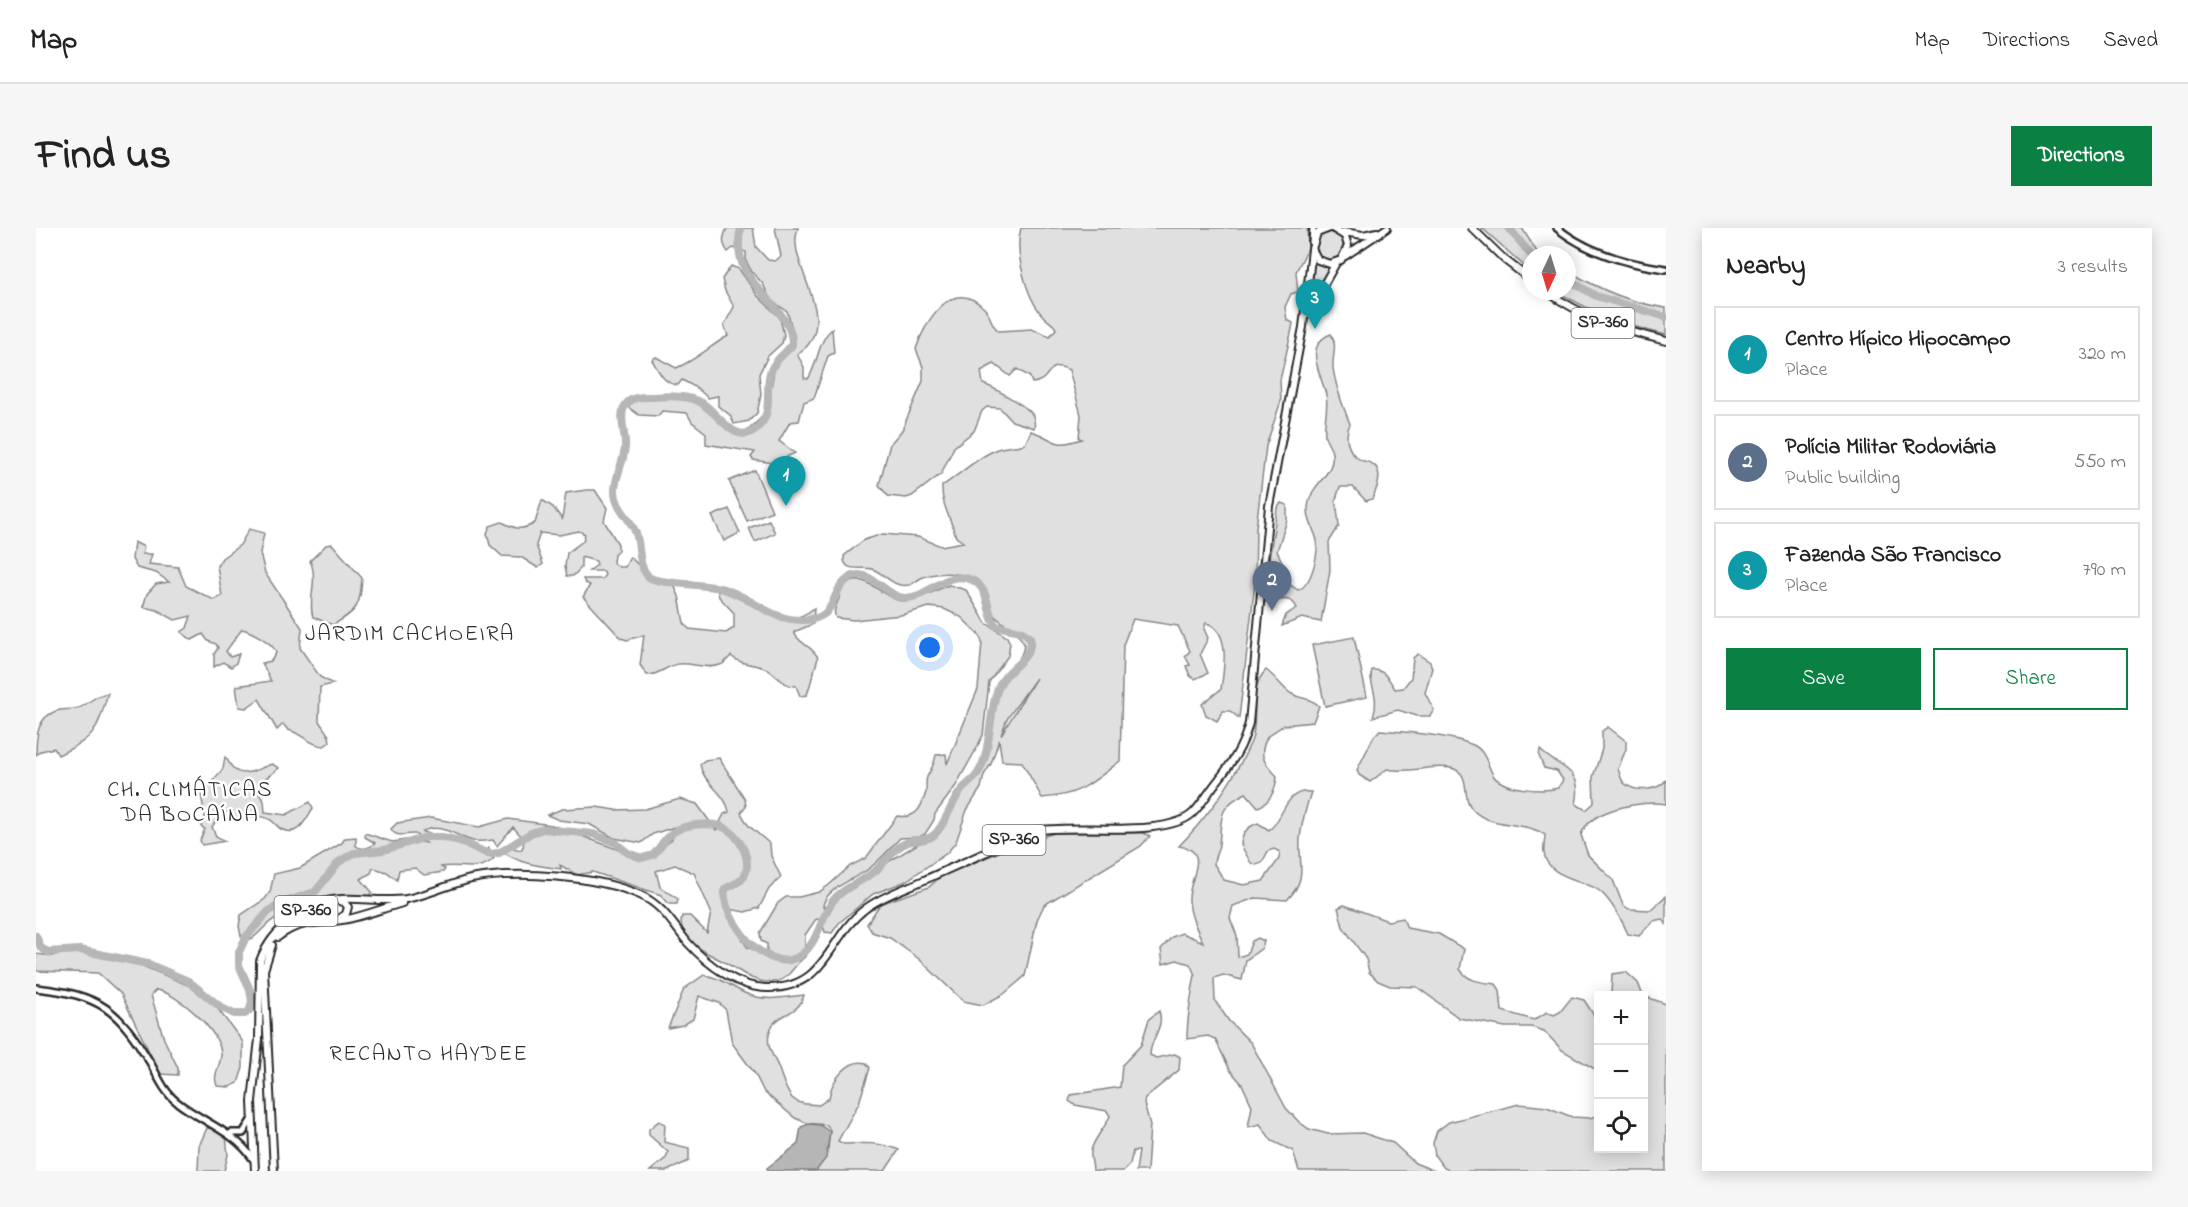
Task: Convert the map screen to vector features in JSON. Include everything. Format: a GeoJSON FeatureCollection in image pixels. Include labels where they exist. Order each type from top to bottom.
{"type":"FeatureCollection","features":[{"type":"Feature","properties":{"kind":"main road"},"geometry":{"type":"LineString","coordinates":[[1313,228],[1314,255],[1324,263],[1336,263]]}},
{"type":"Feature","properties":{"kind":"main road","name":"SP-360"},"geometry":{"type":"LineString","coordinates":[[274,1171],[265,1001],[266,958],[275,940],[289,928],[309,921],[350,918],[468,880],[517,873],[640,895],[656,904],[699,954],[716,967],[749,986],[768,988],[790,986],[810,977],[822,965],[853,920],[879,900],[1034,831],[1057,827],[1157,827],[1181,821],[1192,814],[1240,750],[1249,723],[1269,506],[1304,320],[1312,246],[1317,233],[1331,228],[1363,236],[1385,229]]}},
{"type":"Feature","properties":{"kind":"main road"},"geometry":{"type":"LineString","coordinates":[[1472,228],[1500,256],[1522,273]]}},
{"type":"Feature","properties":{"kind":"main road"},"geometry":{"type":"LineString","coordinates":[[1557,228],[1572,239],[1611,257],[1666,269]]}},
{"type":"Feature","properties":{"kind":"main road","name":"SP-360"},"geometry":{"type":"LineString","coordinates":[[1304,320],[1336,263],[1385,229]]}},
{"type":"Feature","properties":{"kind":"main road"},"geometry":{"type":"LineString","coordinates":[[1341,232],[1348,246],[1345,256]]}},
{"type":"Feature","properties":{"kind":"main road","name":"SP-360"},"geometry":{"type":"LineString","coordinates":[[1560,300],[1606,325],[1666,341]]}},
{"type":"Feature","properties":{"kind":"main road","name":"SP-360"},"geometry":{"type":"LineString","coordinates":[[255,1171],[252,1119],[262,956],[268,943],[301,914],[329,902],[341,899],[391,901],[412,897]]}},
{"type":"Feature","properties":{"kind":"main road"},"geometry":{"type":"LineString","coordinates":[[329,902],[345,902],[348,907],[346,914],[334,920]]}},
{"type":"Feature","properties":{"kind":"main road"},"geometry":{"type":"LineString","coordinates":[[36,988],[87,997],[107,1007],[135,1037],[170,1095],[240,1141],[253,1159]]}},
{"type":"Feature","properties":{"kind":"main road"},"geometry":{"type":"LineString","coordinates":[[223,1130],[236,1134],[243,1132],[252,1119]]}},
{"type":"Feature","properties":{"kind":"shaded area"},"geometry":{"type":"Polygon","coordinates":[[[727,228],[753,228],[756,247],[768,260],[775,261],[781,256],[775,228],[798,228],[796,241],[798,255],[816,317],[815,331],[808,345],[797,354],[804,367],[804,378],[808,379],[824,339],[832,329],[834,353],[828,356],[814,398],[804,402],[799,421],[790,422],[779,441],[795,453],[773,463],[753,460],[751,457],[755,452],[706,444],[706,433],[692,422],[687,413],[662,411],[658,416],[639,415],[628,407],[636,400],[648,397],[680,398],[697,403],[727,428],[741,432],[747,431],[760,419],[768,405],[776,360],[792,339],[793,331],[787,311],[771,301],[763,284],[752,272],[746,261],[746,252],[733,248],[728,252],[723,240],[727,228]]]}},
{"type":"Feature","properties":{"kind":"shaded area"},"geometry":{"type":"Polygon","coordinates":[[[1021,228],[1307,228],[1308,248],[1296,272],[1298,292],[1291,294],[1285,307],[1287,320],[1293,323],[1280,380],[1281,401],[1266,446],[1256,528],[1255,583],[1239,718],[1230,711],[1223,711],[1217,721],[1206,715],[1202,704],[1221,689],[1223,642],[1214,627],[1206,623],[1204,629],[1208,638],[1200,654],[1208,673],[1195,679],[1190,676],[1186,666],[1190,665],[1185,656],[1190,651],[1178,626],[1133,619],[1123,645],[1120,761],[1076,791],[1042,798],[1022,762],[1002,761],[999,740],[981,788],[967,810],[956,842],[947,853],[904,882],[873,894],[839,923],[832,933],[825,932],[821,920],[816,919],[805,935],[805,957],[787,976],[778,981],[759,981],[748,976],[695,946],[684,933],[681,925],[682,916],[690,916],[707,933],[711,912],[694,873],[675,865],[656,871],[660,887],[678,899],[677,904],[669,904],[661,895],[593,872],[577,875],[560,865],[561,869],[515,859],[502,851],[505,846],[521,850],[523,846],[522,838],[513,827],[497,846],[493,840],[473,841],[441,829],[428,829],[422,832],[453,839],[484,851],[489,848],[494,858],[482,866],[447,866],[441,867],[445,869],[443,872],[424,875],[415,868],[399,870],[397,880],[387,872],[373,868],[371,873],[361,879],[372,892],[368,897],[333,901],[297,909],[272,920],[251,939],[241,936],[239,926],[241,915],[265,899],[270,892],[274,874],[300,868],[342,843],[345,838],[356,837],[356,846],[363,848],[375,843],[365,837],[365,833],[392,842],[405,840],[426,843],[415,834],[402,835],[393,832],[391,829],[397,823],[431,818],[479,827],[508,819],[552,825],[638,857],[648,856],[672,839],[674,827],[653,834],[641,843],[614,838],[589,824],[559,820],[547,815],[562,809],[596,807],[616,810],[645,809],[680,799],[697,804],[716,830],[724,814],[729,812],[723,799],[705,777],[700,764],[705,760],[719,758],[745,799],[746,806],[741,813],[748,825],[770,844],[771,856],[781,877],[769,889],[759,908],[745,912],[724,908],[747,947],[759,952],[767,951],[767,944],[761,941],[760,933],[778,903],[786,897],[799,897],[819,892],[850,866],[866,858],[897,816],[909,816],[917,812],[924,798],[926,779],[936,755],[946,754],[947,764],[978,689],[982,642],[980,636],[961,617],[944,609],[929,607],[901,615],[854,620],[836,618],[835,610],[842,589],[850,582],[857,580],[864,581],[901,601],[920,598],[949,585],[966,590],[986,623],[1007,637],[1010,643],[1008,656],[989,682],[983,735],[955,787],[935,814],[925,834],[919,837],[900,838],[870,868],[829,894],[823,907],[828,906],[867,875],[942,829],[945,816],[954,798],[977,772],[985,751],[995,697],[1002,682],[1021,656],[1024,644],[1018,635],[992,613],[978,586],[969,577],[936,574],[903,585],[893,582],[872,569],[850,567],[844,562],[844,556],[864,540],[883,534],[918,537],[941,546],[963,542],[956,537],[945,505],[942,486],[993,451],[1025,444],[1031,431],[1059,443],[1082,439],[1079,438],[1081,415],[1069,370],[1056,367],[1043,379],[1032,383],[1030,377],[1017,369],[1010,376],[994,364],[981,371],[983,384],[1009,397],[1029,411],[1034,418],[1034,428],[1012,421],[1000,408],[987,407],[982,411],[974,431],[954,447],[941,474],[912,496],[906,498],[888,496],[879,485],[890,444],[902,430],[923,381],[923,367],[916,349],[926,326],[941,306],[961,297],[972,299],[984,308],[999,331],[1032,329],[1050,336],[1056,329],[1043,316],[1031,298],[1020,261],[1021,228]],[[1036,678],[1007,719],[1001,735],[1036,678]]]}},
{"type":"Feature","properties":{"kind":"shaded area"},"geometry":{"type":"Polygon","coordinates":[[[1482,228],[1522,228],[1533,246],[1522,246],[1522,264],[1482,228]]]}},
{"type":"Feature","properties":{"kind":"shaded area"},"geometry":{"type":"Polygon","coordinates":[[[1329,232],[1339,236],[1343,246],[1339,256],[1329,260],[1319,256],[1315,246],[1319,236],[1329,232]]]}},
{"type":"Feature","properties":{"kind":"shaded area"},"geometry":{"type":"Polygon","coordinates":[[[1314,259],[1324,267],[1330,267],[1311,296],[1314,259]]]}},
{"type":"Feature","properties":{"kind":"shaded area"},"geometry":{"type":"Polygon","coordinates":[[[731,266],[739,269],[757,295],[780,318],[784,335],[782,343],[768,356],[759,374],[761,395],[757,413],[749,421],[734,424],[730,415],[718,406],[718,396],[708,398],[697,388],[682,380],[678,385],[669,382],[662,376],[652,360],[656,357],[676,368],[728,336],[724,325],[734,307],[725,291],[722,279],[731,266]]]}},
{"type":"Feature","properties":{"kind":"shaded area"},"geometry":{"type":"Polygon","coordinates":[[[1576,275],[1614,294],[1639,303],[1666,308],[1666,335],[1610,318],[1572,300],[1576,300],[1576,275]]]}},
{"type":"Feature","properties":{"kind":"shaded area"},"geometry":{"type":"Polygon","coordinates":[[[1331,334],[1334,342],[1334,375],[1350,424],[1347,433],[1348,443],[1355,456],[1376,467],[1379,480],[1372,499],[1366,501],[1353,487],[1340,487],[1336,499],[1339,526],[1329,542],[1330,570],[1321,622],[1302,618],[1282,626],[1286,615],[1297,608],[1288,600],[1266,602],[1268,567],[1277,509],[1281,503],[1287,505],[1287,520],[1277,551],[1286,570],[1286,582],[1298,590],[1303,587],[1310,576],[1316,554],[1317,541],[1308,514],[1309,501],[1332,461],[1325,436],[1326,395],[1316,361],[1317,346],[1322,339],[1331,334]]]}},
{"type":"Feature","properties":{"kind":"shaded area"},"geometry":{"type":"Polygon","coordinates":[[[755,470],[772,511],[747,521],[729,481],[755,470]]]}},
{"type":"Feature","properties":{"kind":"shaded area"},"geometry":{"type":"Polygon","coordinates":[[[595,490],[607,508],[604,521],[618,544],[618,551],[614,555],[613,562],[619,567],[625,567],[630,557],[651,577],[673,583],[679,596],[684,623],[689,629],[726,633],[734,628],[734,613],[719,597],[716,585],[764,611],[788,619],[801,616],[814,608],[813,624],[794,632],[818,658],[807,695],[800,696],[796,686],[784,682],[767,669],[731,656],[723,664],[715,666],[678,664],[647,675],[640,665],[644,635],[627,640],[621,638],[583,597],[590,585],[583,579],[602,579],[605,575],[603,571],[589,571],[597,565],[596,561],[581,557],[581,568],[573,576],[567,576],[565,566],[567,553],[583,541],[585,534],[579,531],[559,535],[540,533],[536,545],[543,564],[538,568],[521,557],[502,556],[490,545],[487,533],[490,526],[502,522],[518,528],[530,526],[535,523],[542,500],[553,507],[562,519],[566,493],[595,490]]]}},
{"type":"Feature","properties":{"kind":"shaded area"},"geometry":{"type":"Polygon","coordinates":[[[729,509],[740,533],[724,541],[712,516],[729,509]]]}},
{"type":"Feature","properties":{"kind":"shaded area"},"geometry":{"type":"Polygon","coordinates":[[[769,520],[775,533],[755,542],[749,528],[769,520]]]}},
{"type":"Feature","properties":{"kind":"shaded area"},"geometry":{"type":"Polygon","coordinates":[[[249,529],[264,533],[260,553],[265,573],[302,628],[300,648],[320,677],[333,684],[320,687],[319,721],[329,736],[330,742],[324,746],[288,730],[283,724],[277,730],[259,699],[246,708],[239,707],[236,686],[271,681],[262,663],[271,661],[276,653],[267,642],[242,629],[226,651],[230,657],[239,654],[236,663],[231,667],[223,662],[214,667],[214,654],[218,648],[216,644],[208,641],[203,634],[192,640],[181,632],[187,628],[191,616],[175,620],[157,610],[143,607],[147,594],[156,584],[169,582],[156,573],[137,568],[132,559],[134,542],[144,547],[142,554],[152,554],[149,564],[178,567],[186,586],[214,600],[222,596],[217,566],[222,558],[240,545],[249,529]]]}},
{"type":"Feature","properties":{"kind":"shaded area"},"geometry":{"type":"Polygon","coordinates":[[[332,544],[362,578],[359,602],[356,607],[333,625],[313,617],[311,603],[313,575],[310,561],[326,545],[332,544]]]}},
{"type":"Feature","properties":{"kind":"shaded area"},"geometry":{"type":"Polygon","coordinates":[[[1354,637],[1367,697],[1325,706],[1312,645],[1354,637]]]}},
{"type":"Feature","properties":{"kind":"shaded area"},"geometry":{"type":"Polygon","coordinates":[[[1418,654],[1430,662],[1432,668],[1425,693],[1434,710],[1430,716],[1417,716],[1398,710],[1373,717],[1376,702],[1371,680],[1372,670],[1383,673],[1395,689],[1403,688],[1411,678],[1413,658],[1418,654]]]}},
{"type":"Feature","properties":{"kind":"shaded area"},"geometry":{"type":"Polygon","coordinates":[[[1266,670],[1289,692],[1319,706],[1313,722],[1284,725],[1268,736],[1263,754],[1266,763],[1277,776],[1274,790],[1269,799],[1258,807],[1246,793],[1230,803],[1221,820],[1219,845],[1214,864],[1224,880],[1244,885],[1263,881],[1279,859],[1280,852],[1274,849],[1268,851],[1262,863],[1256,865],[1251,863],[1241,845],[1244,834],[1251,826],[1258,823],[1269,830],[1295,795],[1311,792],[1300,838],[1300,877],[1298,885],[1287,900],[1255,898],[1233,906],[1230,918],[1237,936],[1238,957],[1247,954],[1252,941],[1258,938],[1264,941],[1262,948],[1246,960],[1242,980],[1223,975],[1214,978],[1215,1001],[1229,1021],[1251,1043],[1286,1108],[1299,1122],[1309,1129],[1328,1134],[1363,1133],[1393,1143],[1415,1163],[1435,1171],[1299,1171],[1293,1151],[1272,1141],[1260,1124],[1248,1127],[1252,1106],[1242,1084],[1230,1070],[1215,1039],[1208,1036],[1187,1039],[1188,1015],[1195,975],[1190,964],[1177,960],[1163,964],[1161,949],[1172,937],[1182,933],[1203,942],[1192,917],[1189,901],[1197,860],[1195,854],[1189,849],[1179,846],[1220,797],[1244,757],[1253,733],[1257,686],[1266,670]]]}},
{"type":"Feature","properties":{"kind":"shaded area"},"geometry":{"type":"Polygon","coordinates":[[[108,693],[97,725],[87,738],[58,755],[54,748],[41,751],[36,755],[39,727],[47,716],[60,710],[81,707],[98,696],[108,693]]]}},
{"type":"Feature","properties":{"kind":"shaded area"},"geometry":{"type":"Polygon","coordinates":[[[1608,727],[1626,741],[1626,749],[1618,769],[1624,783],[1634,788],[1646,789],[1658,787],[1666,780],[1666,804],[1631,805],[1618,808],[1594,819],[1581,835],[1588,855],[1613,880],[1623,905],[1629,909],[1650,910],[1666,896],[1666,924],[1662,919],[1653,921],[1639,936],[1628,934],[1611,904],[1597,889],[1553,869],[1544,853],[1545,835],[1527,827],[1489,820],[1473,810],[1467,799],[1464,780],[1458,771],[1443,767],[1387,769],[1370,782],[1359,775],[1357,770],[1374,736],[1380,730],[1440,736],[1473,745],[1483,754],[1493,775],[1505,784],[1533,790],[1558,788],[1563,780],[1557,771],[1544,768],[1539,756],[1540,750],[1574,776],[1578,792],[1576,804],[1586,810],[1594,803],[1593,777],[1602,749],[1602,731],[1608,727]]]}},
{"type":"Feature","properties":{"kind":"shaded area"},"geometry":{"type":"Polygon","coordinates":[[[225,757],[238,772],[248,773],[272,764],[279,768],[265,779],[259,794],[264,801],[265,812],[286,815],[310,802],[313,808],[300,827],[287,831],[264,817],[232,820],[232,812],[221,813],[212,827],[216,836],[225,841],[202,845],[200,840],[205,829],[201,827],[205,817],[201,794],[223,769],[225,757]]]}},
{"type":"Feature","properties":{"kind":"shaded area"},"geometry":{"type":"Polygon","coordinates":[[[1055,833],[1143,833],[1150,836],[1141,846],[1044,905],[1037,920],[1025,976],[1004,994],[983,1005],[963,1001],[919,959],[890,938],[872,932],[867,924],[880,904],[929,887],[940,877],[1023,842],[1055,833]]]}},
{"type":"Feature","properties":{"kind":"shaded area"},"geometry":{"type":"Polygon","coordinates":[[[1344,905],[1388,921],[1403,918],[1407,928],[1439,934],[1464,949],[1460,969],[1471,979],[1496,984],[1500,990],[1502,1011],[1534,1020],[1547,1012],[1554,1015],[1560,1012],[1572,997],[1584,1000],[1594,1015],[1594,1069],[1562,1050],[1544,1031],[1531,1027],[1505,1027],[1459,1018],[1417,987],[1390,986],[1378,981],[1369,972],[1366,959],[1343,927],[1338,908],[1344,905]]]}},
{"type":"Feature","properties":{"kind":"shaded area"},"geometry":{"type":"Polygon","coordinates":[[[66,951],[104,953],[138,964],[197,989],[211,1000],[243,1042],[243,1068],[238,1083],[230,1087],[217,1086],[216,1074],[221,1054],[214,1035],[206,1024],[185,1005],[165,992],[156,990],[151,995],[164,1039],[178,1068],[178,1075],[160,1074],[121,994],[98,973],[36,971],[36,954],[52,956],[66,951]]]}},
{"type":"Feature","properties":{"kind":"shaded area"},"geometry":{"type":"Polygon","coordinates":[[[1626,972],[1638,983],[1641,991],[1611,991],[1612,974],[1626,972]]]}},
{"type":"Feature","properties":{"kind":"shaded area"},"geometry":{"type":"Polygon","coordinates":[[[704,975],[761,998],[804,995],[794,1010],[775,1022],[768,1038],[770,1049],[786,1088],[792,1098],[798,1102],[819,1105],[829,1098],[837,1078],[847,1067],[859,1062],[866,1063],[870,1068],[859,1103],[838,1141],[844,1144],[879,1144],[899,1150],[885,1171],[809,1171],[828,1149],[830,1130],[827,1125],[807,1123],[795,1118],[764,1092],[755,1074],[732,1043],[726,1010],[719,1003],[699,996],[693,1019],[683,1025],[668,1028],[684,989],[704,975]]]}},
{"type":"Feature","properties":{"kind":"shaded area"},"geometry":{"type":"Polygon","coordinates":[[[1648,997],[1666,1004],[1666,1171],[1451,1171],[1444,1168],[1435,1156],[1433,1143],[1437,1131],[1449,1122],[1519,1104],[1547,1107],[1572,1117],[1594,1116],[1594,1153],[1648,1153],[1648,997]]]}},
{"type":"Feature","properties":{"kind":"shaded area"},"geometry":{"type":"Polygon","coordinates":[[[1159,1011],[1159,1028],[1150,1055],[1156,1058],[1175,1054],[1180,1057],[1179,1070],[1145,1098],[1144,1103],[1150,1125],[1147,1171],[1136,1171],[1139,1151],[1133,1151],[1130,1164],[1123,1171],[1093,1171],[1092,1147],[1110,1116],[1107,1111],[1075,1105],[1069,1101],[1071,1095],[1120,1087],[1122,1065],[1141,1045],[1149,1019],[1159,1011]]]}},
{"type":"Feature","properties":{"kind":"shaded area"},"geometry":{"type":"Polygon","coordinates":[[[659,1121],[665,1124],[664,1142],[689,1148],[689,1161],[667,1171],[650,1171],[666,1158],[668,1152],[649,1135],[649,1129],[659,1121]]]}},
{"type":"Feature","properties":{"kind":"shaded area"},"geometry":{"type":"Polygon","coordinates":[[[809,1124],[820,1125],[830,1132],[826,1158],[816,1171],[768,1171],[767,1168],[798,1144],[801,1127],[809,1124]]]}},
{"type":"Feature","properties":{"kind":"shaded area"},"geometry":{"type":"Polygon","coordinates":[[[207,1128],[221,1130],[226,1135],[228,1155],[224,1171],[198,1171],[199,1146],[207,1128]]]}},
{"type":"Feature","properties":{"kind":"waterway"},"geometry":{"type":"LineString","coordinates":[[36,936],[41,948],[48,952],[80,950],[148,964],[188,981],[222,1008],[234,1014],[245,1014],[250,1010],[252,1001],[250,990],[239,965],[239,952],[246,937],[268,912],[284,902],[315,892],[339,862],[354,853],[384,850],[427,837],[442,837],[460,841],[488,854],[499,853],[531,833],[543,829],[593,834],[616,843],[628,853],[642,858],[653,855],[667,837],[675,831],[684,827],[709,824],[720,826],[731,832],[744,851],[747,867],[745,874],[741,880],[725,889],[728,909],[735,923],[758,950],[770,957],[790,960],[804,953],[810,946],[830,904],[840,893],[874,872],[903,844],[927,839],[934,835],[960,792],[976,776],[981,767],[1000,684],[1028,651],[1030,637],[1021,631],[996,626],[982,589],[972,580],[963,577],[946,580],[922,594],[905,598],[898,597],[864,576],[856,575],[849,578],[838,590],[832,604],[823,615],[803,620],[791,619],[770,612],[731,591],[654,579],[649,577],[642,567],[635,531],[617,502],[615,485],[625,447],[623,412],[624,407],[630,401],[643,397],[672,396],[697,400],[729,428],[744,434],[752,432],[764,419],[768,407],[770,373],[777,361],[792,345],[790,330],[783,317],[751,279],[743,265],[739,248],[741,228]]}},
{"type":"Feature","properties":{"kind":"waterway"},"geometry":{"type":"LineString","coordinates":[[1509,228],[1524,246]]}},
{"type":"Feature","properties":{"kind":"waterway"},"geometry":{"type":"LineString","coordinates":[[1576,284],[1596,296],[1666,317]]}},
{"type":"Feature","properties":{"kind":"place","name":"Fazenda São Francisco"},"geometry":{"type":"Point","coordinates":[1315,329]}},
{"type":"Feature","properties":{"kind":"place","name":"Centro Hípico Hipocampo"},"geometry":{"type":"Point","coordinates":[786,506]}},
{"type":"Feature","properties":{"kind":"place","name":"Polícia Militar Rodoviária"},"geometry":{"type":"Point","coordinates":[1272,611]}},
{"type":"Feature","properties":{"kind":"district","name":"JARDIM CACHOEIRA"},"geometry":{"type":"Point","coordinates":[410,635]}},
{"type":"Feature","properties":{"kind":"district","name":"CH. CLIMÁTICAS DA BOCAÍNA"},"geometry":{"type":"Point","coordinates":[190,804]}},
{"type":"Feature","properties":{"kind":"district","name":"RECANTO HAYDEE"},"geometry":{"type":"Point","coordinates":[429,1055]}}]}
